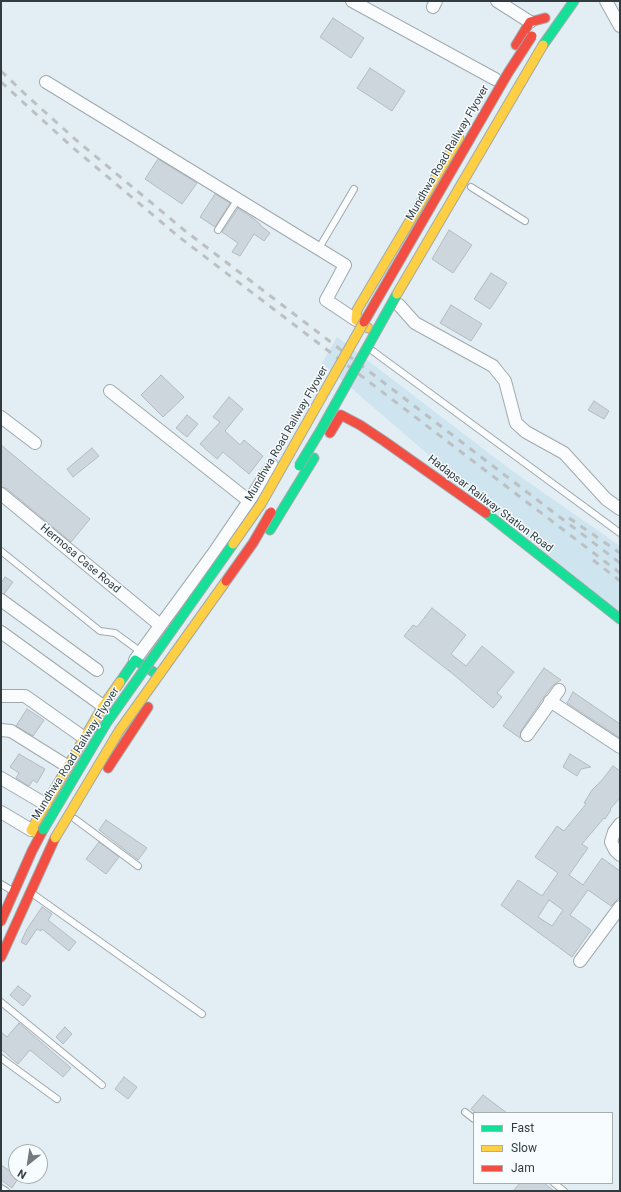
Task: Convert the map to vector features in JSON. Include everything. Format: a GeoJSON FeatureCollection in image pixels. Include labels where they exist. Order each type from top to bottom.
{"type":"FeatureCollection","features":[{"type":"Feature","properties":{"kind":"main road"},"geometry":{"type":"LineString","coordinates":[[1,957],[55,838],[119,731],[253,543],[322,428],[394,299],[543,44],[574,1]]}},
{"type":"Feature","properties":{"kind":"main road","name":"Mundhwa Road Railway Flyover"},"geometry":{"type":"LineString","coordinates":[[1,921],[32,851],[38,832],[107,722],[261,504],[381,292],[508,73],[547,15],[530,22]]}},
{"type":"Feature","properties":{"kind":"main road"},"geometry":{"type":"LineString","coordinates":[[552,47],[557,36],[560,20]]}},
{"type":"Feature","properties":{"kind":"main road"},"geometry":{"type":"LineString","coordinates":[[459,207],[380,335],[356,320],[357,310],[370,287],[530,22]]}},
{"type":"Feature","properties":{"kind":"main road"},"geometry":{"type":"LineString","coordinates":[[452,150],[482,168]]}},
{"type":"Feature","properties":{"kind":"main road","name":"Hadapsar Railway Station Road"},"geometry":{"type":"LineString","coordinates":[[138,656],[166,681],[273,526],[341,415],[360,425],[384,441],[488,514],[620,619]]}},
{"type":"Feature","properties":{"kind":"main road"},"geometry":{"type":"LineString","coordinates":[[38,832],[45,804],[103,706],[138,656]]}},
{"type":"Feature","properties":{"kind":"main road"},"geometry":{"type":"LineString","coordinates":[[48,852],[56,848],[61,843],[75,819],[154,699]]}},
{"type":"Feature","properties":{"kind":"street"},"geometry":{"type":"LineString","coordinates":[[352,1],[495,79]]}},
{"type":"Feature","properties":{"kind":"street"},"geometry":{"type":"LineString","coordinates":[[497,1],[530,22]]}},
{"type":"Feature","properties":{"kind":"street"},"geometry":{"type":"LineString","coordinates":[[606,1],[620,26]]}},
{"type":"Feature","properties":{"kind":"street"},"geometry":{"type":"LineString","coordinates":[[46,82],[345,265],[326,300],[356,320]]}},
{"type":"Feature","properties":{"kind":"street"},"geometry":{"type":"LineString","coordinates":[[399,305],[415,323],[493,366],[505,381],[516,423],[526,432],[564,454],[606,499],[620,509]]}},
{"type":"Feature","properties":{"kind":"street"},"geometry":{"type":"LineString","coordinates":[[110,391],[249,501]]}},
{"type":"Feature","properties":{"kind":"street"},"geometry":{"type":"LineString","coordinates":[[138,656],[213,554],[249,501],[308,404]]}},
{"type":"Feature","properties":{"kind":"street"},"geometry":{"type":"LineString","coordinates":[[1,417],[35,443]]}},
{"type":"Feature","properties":{"kind":"street","name":"Hermosa Case Road"},"geometry":{"type":"LineString","coordinates":[[1,494],[160,625]]}},
{"type":"Feature","properties":{"kind":"street"},"geometry":{"type":"LineString","coordinates":[[1,600],[97,670]]}},
{"type":"Feature","properties":{"kind":"street"},"geometry":{"type":"LineString","coordinates":[[1,632],[103,706]]}},
{"type":"Feature","properties":{"kind":"street"},"geometry":{"type":"LineString","coordinates":[[527,735],[559,690]]}},
{"type":"Feature","properties":{"kind":"street"},"geometry":{"type":"LineString","coordinates":[[1,696],[25,696],[84,737]]}},
{"type":"Feature","properties":{"kind":"street"},"geometry":{"type":"LineString","coordinates":[[550,701],[620,747]]}},
{"type":"Feature","properties":{"kind":"street"},"geometry":{"type":"LineString","coordinates":[[1,730],[11,732],[67,766]]}},
{"type":"Feature","properties":{"kind":"street"},"geometry":{"type":"LineString","coordinates":[[1,778],[45,804]]}},
{"type":"Feature","properties":{"kind":"street"},"geometry":{"type":"LineString","coordinates":[[1,812],[38,832]]}},
{"type":"Feature","properties":{"kind":"street"},"geometry":{"type":"LineString","coordinates":[[620,824],[614,832],[611,842],[615,850],[620,854]]}},
{"type":"Feature","properties":{"kind":"street"},"geometry":{"type":"LineString","coordinates":[[580,961],[620,907]]}},
{"type":"Feature","properties":{"kind":"lane"},"geometry":{"type":"LineString","coordinates":[[471,187],[524,221]]}},
{"type":"Feature","properties":{"kind":"lane"},"geometry":{"type":"LineString","coordinates":[[318,248],[354,189]]}},
{"type":"Feature","properties":{"kind":"lane"},"geometry":{"type":"LineString","coordinates":[[218,230],[238,199]]}},
{"type":"Feature","properties":{"kind":"lane"},"geometry":{"type":"LineString","coordinates":[[356,320],[354,331],[362,342],[620,533]]}},
{"type":"Feature","properties":{"kind":"lane"},"geometry":{"type":"LineString","coordinates":[[1,551],[100,630],[115,633],[138,656]]}},
{"type":"Feature","properties":{"kind":"lane"},"geometry":{"type":"LineString","coordinates":[[75,819],[138,866]]}},
{"type":"Feature","properties":{"kind":"lane"},"geometry":{"type":"LineString","coordinates":[[1,884],[14,891]]}},
{"type":"Feature","properties":{"kind":"lane"},"geometry":{"type":"LineString","coordinates":[[30,892],[202,1014]]}},
{"type":"Feature","properties":{"kind":"lane"},"geometry":{"type":"LineString","coordinates":[[1,1002],[102,1085]]}},
{"type":"Feature","properties":{"kind":"lane"},"geometry":{"type":"LineString","coordinates":[[1,1058],[57,1099]]}},
{"type":"Feature","properties":{"kind":"lane"},"geometry":{"type":"LineString","coordinates":[[465,1112],[473,1118]]}},
{"type":"Feature","properties":{"kind":"lane"},"geometry":{"type":"LineString","coordinates":[[555,1184],[564,1191]]}},
{"type":"Feature","properties":{"kind":"lane"},"geometry":{"type":"LineString","coordinates":[[1,1188],[6,1191]]}},
{"type":"Feature","properties":{"kind":"shaded area"},"geometry":{"type":"Polygon","coordinates":[[[337,337],[511,470],[620,546],[620,612],[488,506],[322,363],[337,337]]]}},
{"type":"Feature","properties":{"kind":"building"},"geometry":{"type":"Polygon","coordinates":[[[333,18],[364,38],[351,58],[320,37],[333,18]]]}},
{"type":"Feature","properties":{"kind":"building"},"geometry":{"type":"Polygon","coordinates":[[[370,68],[405,91],[392,111],[357,88],[370,68]]]}},
{"type":"Feature","properties":{"kind":"building"},"geometry":{"type":"Polygon","coordinates":[[[158,159],[197,183],[182,204],[145,179],[158,159]]]}},
{"type":"Feature","properties":{"kind":"building"},"geometry":{"type":"Polygon","coordinates":[[[215,194],[230,203],[215,227],[200,217],[215,194]]]}},
{"type":"Feature","properties":{"kind":"building"},"geometry":{"type":"Polygon","coordinates":[[[238,208],[253,218],[270,233],[264,241],[254,234],[240,256],[232,252],[238,243],[222,232],[238,208]]]}},
{"type":"Feature","properties":{"kind":"building"},"geometry":{"type":"Polygon","coordinates":[[[449,230],[472,245],[453,273],[432,259],[449,230]]]}},
{"type":"Feature","properties":{"kind":"building"},"geometry":{"type":"Polygon","coordinates":[[[491,273],[507,283],[490,309],[474,299],[491,273]]]}},
{"type":"Feature","properties":{"kind":"building"},"geometry":{"type":"Polygon","coordinates":[[[451,305],[482,324],[471,341],[440,323],[451,305]]]}},
{"type":"Feature","properties":{"kind":"building"},"geometry":{"type":"Polygon","coordinates":[[[161,375],[184,397],[163,417],[141,395],[161,375]]]}},
{"type":"Feature","properties":{"kind":"building"},"geometry":{"type":"Polygon","coordinates":[[[229,397],[243,409],[225,431],[240,445],[244,440],[263,456],[249,474],[223,452],[217,459],[200,444],[220,422],[213,417],[229,397]]]}},
{"type":"Feature","properties":{"kind":"building"},"geometry":{"type":"Polygon","coordinates":[[[594,401],[609,411],[604,419],[588,410],[594,401]]]}},
{"type":"Feature","properties":{"kind":"building"},"geometry":{"type":"Polygon","coordinates":[[[187,415],[198,424],[187,437],[176,428],[187,415]]]}},
{"type":"Feature","properties":{"kind":"building"},"geometry":{"type":"Polygon","coordinates":[[[1,445],[90,519],[71,542],[6,488],[1,487],[1,445]]]}},
{"type":"Feature","properties":{"kind":"building"},"geometry":{"type":"Polygon","coordinates":[[[92,448],[99,456],[73,477],[67,469],[92,448]]]}},
{"type":"Feature","properties":{"kind":"building"},"geometry":{"type":"Polygon","coordinates":[[[5,577],[13,582],[4,594],[1,593],[1,583],[5,577]]]}},
{"type":"Feature","properties":{"kind":"building"},"geometry":{"type":"Polygon","coordinates":[[[432,608],[466,635],[451,654],[466,666],[482,646],[514,672],[497,693],[502,697],[493,708],[453,674],[404,636],[413,625],[417,627],[432,608]]]}},
{"type":"Feature","properties":{"kind":"building"},"geometry":{"type":"Polygon","coordinates":[[[544,668],[561,680],[553,685],[544,697],[521,731],[520,738],[503,726],[544,668]]]}},
{"type":"Feature","properties":{"kind":"building"},"geometry":{"type":"Polygon","coordinates":[[[573,692],[620,724],[620,738],[567,703],[573,692]]]}},
{"type":"Feature","properties":{"kind":"building"},"geometry":{"type":"Polygon","coordinates":[[[27,709],[44,720],[33,736],[16,726],[27,709]]]}},
{"type":"Feature","properties":{"kind":"building"},"geometry":{"type":"Polygon","coordinates":[[[19,754],[45,769],[37,783],[33,780],[29,786],[16,778],[19,773],[10,767],[19,754]]]}},
{"type":"Feature","properties":{"kind":"building"},"geometry":{"type":"Polygon","coordinates":[[[570,754],[591,767],[581,769],[577,776],[563,767],[570,754]]]}},
{"type":"Feature","properties":{"kind":"building"},"geometry":{"type":"Polygon","coordinates":[[[613,766],[620,771],[620,798],[610,809],[611,810],[605,819],[604,818],[582,844],[588,848],[569,875],[583,885],[602,858],[620,871],[620,897],[611,906],[588,890],[570,915],[591,930],[572,957],[501,905],[518,880],[542,896],[558,873],[535,857],[557,826],[564,831],[586,804],[584,803],[592,790],[613,766]],[[549,900],[538,917],[552,926],[563,910],[549,900]]]}},
{"type":"Feature","properties":{"kind":"building"},"geometry":{"type":"Polygon","coordinates":[[[106,820],[147,848],[138,860],[99,830],[106,820]]]}},
{"type":"Feature","properties":{"kind":"building"},"geometry":{"type":"Polygon","coordinates":[[[99,842],[119,857],[106,874],[86,859],[99,842]]]}},
{"type":"Feature","properties":{"kind":"building"},"geometry":{"type":"Polygon","coordinates":[[[42,907],[52,914],[48,920],[76,942],[69,951],[42,929],[41,931],[37,929],[26,945],[21,942],[27,929],[42,907]]]}},
{"type":"Feature","properties":{"kind":"building"},"geometry":{"type":"Polygon","coordinates":[[[18,986],[31,996],[23,1006],[10,995],[18,986]]]}},
{"type":"Feature","properties":{"kind":"building"},"geometry":{"type":"Polygon","coordinates":[[[19,1023],[71,1068],[63,1077],[30,1050],[18,1064],[1,1049],[1,1032],[7,1037],[19,1023]]]}},
{"type":"Feature","properties":{"kind":"building"},"geometry":{"type":"Polygon","coordinates":[[[65,1027],[72,1034],[63,1044],[56,1037],[65,1027]]]}},
{"type":"Feature","properties":{"kind":"building"},"geometry":{"type":"Polygon","coordinates":[[[124,1077],[137,1087],[128,1099],[115,1089],[124,1077]]]}},
{"type":"Feature","properties":{"kind":"building"},"geometry":{"type":"Polygon","coordinates":[[[483,1095],[506,1112],[475,1112],[471,1109],[483,1095]]]}},
{"type":"Feature","properties":{"kind":"building"},"geometry":{"type":"Polygon","coordinates":[[[1,1165],[8,1170],[8,1184],[15,1184],[12,1188],[1,1180],[1,1165]]]}},
{"type":"Feature","properties":{"kind":"building"},"geometry":{"type":"Polygon","coordinates":[[[519,1184],[545,1184],[554,1191],[513,1191],[519,1184]]]}},
{"type":"Feature","properties":{"kind":"railway"},"geometry":{"type":"LineString","coordinates":[[1,71],[76,140],[184,230],[620,563]]}},
{"type":"Feature","properties":{"kind":"railway"},"geometry":{"type":"LineString","coordinates":[[1,82],[71,146],[179,237],[620,573]]}},
{"type":"Feature","properties":{"kind":"railway"},"geometry":{"type":"LineString","coordinates":[[569,518],[620,553]]}},
{"type":"Feature","properties":{"kind":"railway"},"geometry":{"type":"LineString","coordinates":[[593,560],[620,581]]}},
{"type":"Feature","properties":{"kind":"traffic: fast"},"geometry":{"type":"LineString","coordinates":[[543,45],[574,1]]}},
{"type":"Feature","properties":{"kind":"traffic: fast"},"geometry":{"type":"LineString","coordinates":[[299,466],[397,294]]}},
{"type":"Feature","properties":{"kind":"traffic: fast"},"geometry":{"type":"LineString","coordinates":[[270,530],[314,458]]}},
{"type":"Feature","properties":{"kind":"traffic: fast"},"geometry":{"type":"LineString","coordinates":[[486,513],[620,619]]}},
{"type":"Feature","properties":{"kind":"traffic: fast"},"geometry":{"type":"LineString","coordinates":[[43,830],[107,722],[233,544]]}},
{"type":"Feature","properties":{"kind":"traffic: fast"},"geometry":{"type":"LineString","coordinates":[[120,682],[135,660],[155,673]]}},
{"type":"Feature","properties":{"kind":"traffic: slow"},"geometry":{"type":"LineString","coordinates":[[397,294],[543,45]]}},
{"type":"Feature","properties":{"kind":"traffic: slow"},"geometry":{"type":"LineString","coordinates":[[368,328],[356,320],[357,310],[459,138]]}},
{"type":"Feature","properties":{"kind":"traffic: slow"},"geometry":{"type":"LineString","coordinates":[[233,544],[261,504],[364,322]]}},
{"type":"Feature","properties":{"kind":"traffic: slow"},"geometry":{"type":"LineString","coordinates":[[55,838],[119,731],[226,581]]}},
{"type":"Feature","properties":{"kind":"traffic: slow"},"geometry":{"type":"LineString","coordinates":[[40,835],[31,830],[103,706],[120,682]]}},
{"type":"Feature","properties":{"kind":"traffic: jam"},"geometry":{"type":"LineString","coordinates":[[516,45],[530,22],[545,18]]}},
{"type":"Feature","properties":{"kind":"traffic: jam"},"geometry":{"type":"LineString","coordinates":[[364,322],[508,73],[532,36]]}},
{"type":"Feature","properties":{"kind":"traffic: jam"},"geometry":{"type":"LineString","coordinates":[[330,433],[341,415],[360,425],[384,441],[486,513]]}},
{"type":"Feature","properties":{"kind":"traffic: jam"},"geometry":{"type":"LineString","coordinates":[[226,581],[253,543],[271,512]]}},
{"type":"Feature","properties":{"kind":"traffic: jam"},"geometry":{"type":"LineString","coordinates":[[108,768],[148,707]]}},
{"type":"Feature","properties":{"kind":"traffic: jam"},"geometry":{"type":"LineString","coordinates":[[1,921],[43,830]]}},
{"type":"Feature","properties":{"kind":"traffic: jam"},"geometry":{"type":"LineString","coordinates":[[1,957],[55,838]]}}]}
